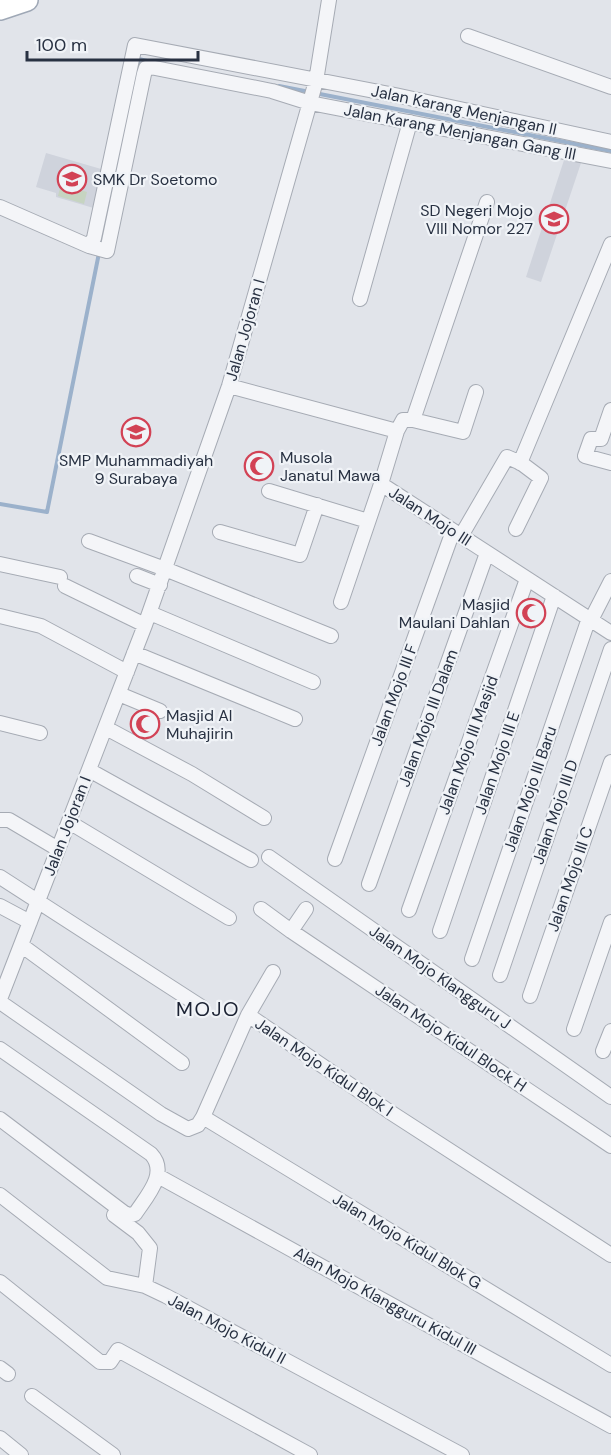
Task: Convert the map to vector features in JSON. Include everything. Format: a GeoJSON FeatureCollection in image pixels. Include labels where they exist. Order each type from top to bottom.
{"type":"FeatureCollection","features":[{"type":"Feature","properties":{"kind":"main road"},"geometry":{"type":"LineString","coordinates":[[0,9],[27,0]]}},
{"type":"Feature","properties":{"kind":"street","name":"Jalan Jojoran I"},"geometry":{"type":"LineString","coordinates":[[0,1001],[5,967],[21,945],[106,728],[160,585],[229,386],[316,81],[329,0]]}},
{"type":"Feature","properties":{"kind":"street"},"geometry":{"type":"LineString","coordinates":[[468,36],[611,87]]}},
{"type":"Feature","properties":{"kind":"street","name":"Jalan Karang Menjangan II"},"geometry":{"type":"LineString","coordinates":[[137,69],[135,45],[611,142]]}},
{"type":"Feature","properties":{"kind":"street","name":"Jalan Karang Menjangan Gang III"},"geometry":{"type":"LineString","coordinates":[[137,69],[150,67],[272,91],[310,102],[611,161]]}},
{"type":"Feature","properties":{"kind":"street"},"geometry":{"type":"LineString","coordinates":[[0,207],[96,248],[94,238],[137,69]]}},
{"type":"Feature","properties":{"kind":"street"},"geometry":{"type":"LineString","coordinates":[[430,125],[434,107]]}},
{"type":"Feature","properties":{"kind":"street"},"geometry":{"type":"LineString","coordinates":[[360,299],[410,122]]}},
{"type":"Feature","properties":{"kind":"street"},"geometry":{"type":"LineString","coordinates":[[537,145],[542,128]]}},
{"type":"Feature","properties":{"kind":"street"},"geometry":{"type":"LineString","coordinates":[[413,420],[487,202]]}},
{"type":"Feature","properties":{"kind":"street"},"geometry":{"type":"LineString","coordinates":[[516,529],[541,479],[539,475],[520,463],[611,244]]}},
{"type":"Feature","properties":{"kind":"street"},"geometry":{"type":"LineString","coordinates":[[229,386],[397,431],[403,420],[413,420],[463,432],[476,392]]}},
{"type":"Feature","properties":{"kind":"street"},"geometry":{"type":"LineString","coordinates":[[611,410],[601,439],[591,439],[585,456],[611,463]]}},
{"type":"Feature","properties":{"kind":"street","name":"Jalan Mojo III"},"geometry":{"type":"LineString","coordinates":[[397,431],[381,484],[611,633]]}},
{"type":"Feature","properties":{"kind":"street","name":"Jalan Mojo III F"},"geometry":{"type":"LineString","coordinates":[[335,859],[457,534],[506,457],[520,463]]}},
{"type":"Feature","properties":{"kind":"street"},"geometry":{"type":"LineString","coordinates":[[340,602],[381,484]]}},
{"type":"Feature","properties":{"kind":"street"},"geometry":{"type":"LineString","coordinates":[[269,491],[368,521]]}},
{"type":"Feature","properties":{"kind":"street"},"geometry":{"type":"LineString","coordinates":[[220,532],[300,555],[317,505]]}},
{"type":"Feature","properties":{"kind":"street"},"geometry":{"type":"LineString","coordinates":[[89,542],[165,569],[331,636]]}},
{"type":"Feature","properties":{"kind":"street","name":"Jalan Mojo III Dalam"},"geometry":{"type":"LineString","coordinates":[[369,884],[487,553]]}},
{"type":"Feature","properties":{"kind":"street"},"geometry":{"type":"LineString","coordinates":[[0,564],[63,581],[147,619],[314,682]]}},
{"type":"Feature","properties":{"kind":"street"},"geometry":{"type":"LineString","coordinates":[[137,576],[160,585]]}},
{"type":"Feature","properties":{"kind":"street","name":"Jalan Mojo III Masjid"},"geometry":{"type":"LineString","coordinates":[[409,910],[527,579]]}},
{"type":"Feature","properties":{"kind":"street","name":"Jalan Mojo III Baru"},"geometry":{"type":"LineString","coordinates":[[472,959],[590,619],[611,581]]}},
{"type":"Feature","properties":{"kind":"street","name":"Jalan Mojo III E"},"geometry":{"type":"LineString","coordinates":[[440,931],[554,596]]}},
{"type":"Feature","properties":{"kind":"street"},"geometry":{"type":"LineString","coordinates":[[0,616],[41,626],[127,672]]}},
{"type":"Feature","properties":{"kind":"street","name":"Jalan Mojo III D"},"geometry":{"type":"LineString","coordinates":[[500,975],[611,650]]}},
{"type":"Feature","properties":{"kind":"street"},"geometry":{"type":"LineString","coordinates":[[134,653],[295,719]]}},
{"type":"Feature","properties":{"kind":"street"},"geometry":{"type":"LineString","coordinates":[[119,694],[160,711]]}},
{"type":"Feature","properties":{"kind":"street"},"geometry":{"type":"LineString","coordinates":[[0,723],[40,733]]}},
{"type":"Feature","properties":{"kind":"street"},"geometry":{"type":"LineString","coordinates":[[106,728],[192,774],[264,818]]}},
{"type":"Feature","properties":{"kind":"street","name":"Jalan Mojo III C"},"geometry":{"type":"LineString","coordinates":[[530,996],[611,762]]}},
{"type":"Feature","properties":{"kind":"street"},"geometry":{"type":"LineString","coordinates":[[89,770],[251,860]]}},
{"type":"Feature","properties":{"kind":"street"},"geometry":{"type":"LineString","coordinates":[[0,820],[9,820],[58,849]]}},
{"type":"Feature","properties":{"kind":"street"},"geometry":{"type":"LineString","coordinates":[[69,822],[229,918]]}},
{"type":"Feature","properties":{"kind":"street","name":"Jalan Mojo Klangguru J"},"geometry":{"type":"LineString","coordinates":[[269,857],[611,1097]]}},
{"type":"Feature","properties":{"kind":"street"},"geometry":{"type":"LineString","coordinates":[[0,877],[203,1008]]}},
{"type":"Feature","properties":{"kind":"street"},"geometry":{"type":"LineString","coordinates":[[0,906],[30,922]]}},
{"type":"Feature","properties":{"kind":"street","name":"Jalan Mojo Kidul Block H"},"geometry":{"type":"LineString","coordinates":[[261,909],[611,1146]]}},
{"type":"Feature","properties":{"kind":"street"},"geometry":{"type":"LineString","coordinates":[[291,931],[306,909]]}},
{"type":"Feature","properties":{"kind":"street"},"geometry":{"type":"LineString","coordinates":[[574,1029],[611,922]]}},
{"type":"Feature","properties":{"kind":"street"},"geometry":{"type":"LineString","coordinates":[[21,945],[182,1063]]}},
{"type":"Feature","properties":{"kind":"street"},"geometry":{"type":"LineString","coordinates":[[248,1015],[273,972]]}},
{"type":"Feature","properties":{"kind":"street"},"geometry":{"type":"LineString","coordinates":[[0,1001],[178,1125],[191,1128],[198,1125],[203,1117]]}},
{"type":"Feature","properties":{"kind":"street","name":"Jalan Mojo Kidul Blok I"},"geometry":{"type":"LineString","coordinates":[[203,1117],[248,1015],[390,1112],[611,1255]]}},
{"type":"Feature","properties":{"kind":"street"},"geometry":{"type":"LineString","coordinates":[[603,1052],[611,1031]]}},
{"type":"Feature","properties":{"kind":"street"},"geometry":{"type":"LineString","coordinates":[[0,1049],[151,1154],[158,1165],[158,1176],[135,1214],[127,1215],[0,1119]]}},
{"type":"Feature","properties":{"kind":"street","name":"Jalan Mojo Kidul Blok G"},"geometry":{"type":"LineString","coordinates":[[203,1117],[611,1365]]}},
{"type":"Feature","properties":{"kind":"street"},"geometry":{"type":"LineString","coordinates":[[0,1129],[138,1233],[150,1248],[145,1286]]}},
{"type":"Feature","properties":{"kind":"street","name":"Alan Mojo Klangguru Kidul III"},"geometry":{"type":"LineString","coordinates":[[158,1176],[611,1426]]}},
{"type":"Feature","properties":{"kind":"street","name":"Jalan Mojo Kidul II"},"geometry":{"type":"LineString","coordinates":[[0,1195],[107,1278],[145,1286],[462,1455]]}},
{"type":"Feature","properties":{"kind":"street"},"geometry":{"type":"LineString","coordinates":[[0,1282],[100,1362],[110,1362],[118,1350],[310,1455]]}},
{"type":"Feature","properties":{"kind":"street"},"geometry":{"type":"LineString","coordinates":[[33,1396],[113,1455]]}},
{"type":"Feature","properties":{"kind":"street"},"geometry":{"type":"LineString","coordinates":[[0,1438],[21,1455]]}},
{"type":"Feature","properties":{"kind":"shaded area","name":"SMK Dr Soetomo"},"geometry":{"type":"Polygon","coordinates":[[[46,153],[108,171],[97,209],[56,197],[56,193],[36,187],[46,153]]]}},
{"type":"Feature","properties":{"kind":"shaded area","name":"SD Negeri Mojo VIII Nomor 227"},"geometry":{"type":"Polygon","coordinates":[[[565,157],[581,163],[541,282],[526,277],[565,157]]]}},
{"type":"Feature","properties":{"kind":"green space"},"geometry":{"type":"Polygon","coordinates":[[[61,184],[87,192],[84,204],[58,196],[61,184]]]}},
{"type":"Feature","properties":{"kind":"waterway"},"geometry":{"type":"LineString","coordinates":[[138,63],[139,59],[151,62]]}},
{"type":"Feature","properties":{"kind":"waterway"},"geometry":{"type":"LineString","coordinates":[[101,246],[134,82]]}},
{"type":"Feature","properties":{"kind":"waterway"},"geometry":{"type":"LineString","coordinates":[[279,86],[611,151]]}},
{"type":"Feature","properties":{"kind":"waterway"},"geometry":{"type":"LineString","coordinates":[[0,504],[47,512],[99,253]]}},
{"type":"Feature","properties":{"kind":"place","name":"SMK Dr Soetomo"},"geometry":{"type":"Point","coordinates":[72,179]}},
{"type":"Feature","properties":{"kind":"place","name":"SD Negeri Mojo VIII Nomor 227"},"geometry":{"type":"Point","coordinates":[554,219]}},
{"type":"Feature","properties":{"kind":"place","name":"SMP Muhammadiyah 9 Surabaya"},"geometry":{"type":"Point","coordinates":[136,432]}},
{"type":"Feature","properties":{"kind":"place","name":"Musola Janatul Mawa"},"geometry":{"type":"Point","coordinates":[259,466]}},
{"type":"Feature","properties":{"kind":"place","name":"Masjid Maulani Dahlan"},"geometry":{"type":"Point","coordinates":[531,613]}},
{"type":"Feature","properties":{"kind":"place","name":"Masjid Al Muhajirin"},"geometry":{"type":"Point","coordinates":[145,724]}},
{"type":"Feature","properties":{"kind":"district","name":"MOJO"},"geometry":{"type":"Point","coordinates":[208,1009]}}]}
